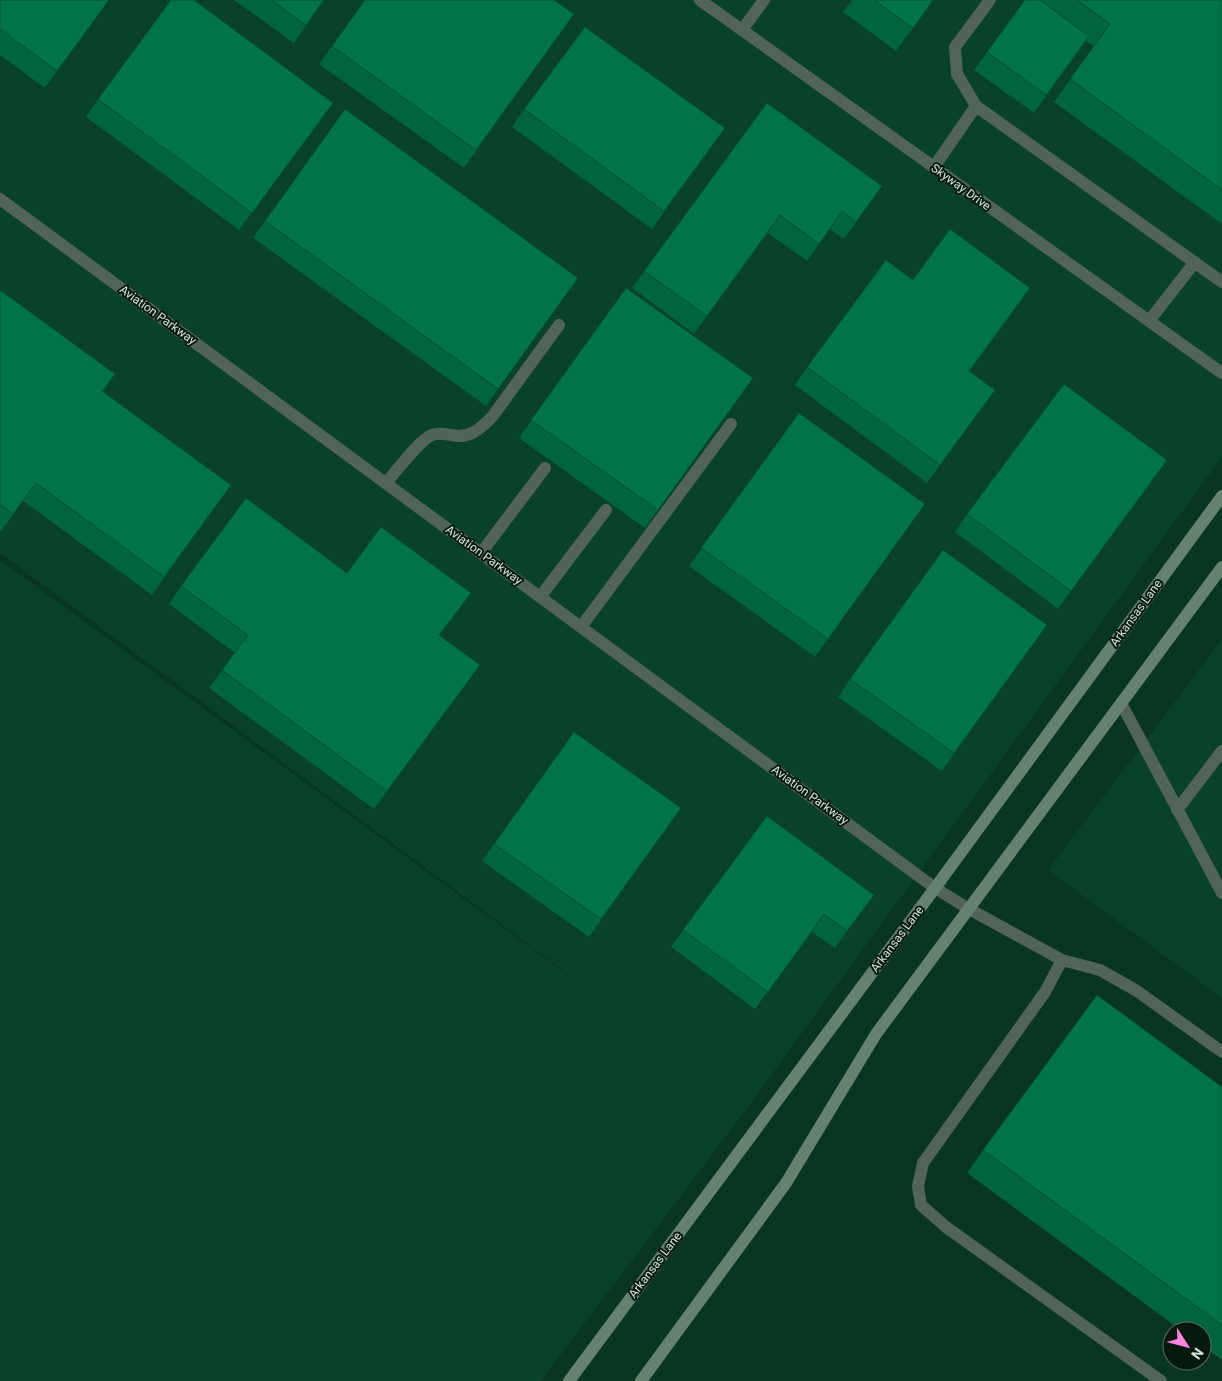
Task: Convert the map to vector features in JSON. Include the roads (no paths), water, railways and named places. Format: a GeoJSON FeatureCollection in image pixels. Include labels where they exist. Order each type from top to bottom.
{"type":"FeatureCollection","features":[{"type":"Feature","properties":{"kind":"main road","name":"Arkansas Lane"},"geometry":{"type":"LineString","coordinates":[[569,1381],[935,888],[1222,496]]}},
{"type":"Feature","properties":{"kind":"main road"},"geometry":{"type":"LineString","coordinates":[[641,1381],[786,1183],[876,1034],[1222,567]]}},
{"type":"Feature","properties":{"kind":"street","name":"Skyway Drive"},"geometry":{"type":"LineString","coordinates":[[700,0],[1222,373]]}},
{"type":"Feature","properties":{"kind":"street"},"geometry":{"type":"LineString","coordinates":[[742,30],[764,0]]}},
{"type":"Feature","properties":{"kind":"street"},"geometry":{"type":"LineString","coordinates":[[990,0],[955,47],[957,74],[976,106],[1222,282]]}},
{"type":"Feature","properties":{"kind":"street"},"geometry":{"type":"LineString","coordinates":[[934,167],[976,106]]}},
{"type":"Feature","properties":{"kind":"street","name":"Aviation Parkway"},"geometry":{"type":"LineString","coordinates":[[0,199],[935,888],[969,909],[1062,960],[1100,970],[1137,992],[1222,1052]]}},
{"type":"Feature","properties":{"kind":"street"},"geometry":{"type":"LineString","coordinates":[[1149,322],[1195,262]]}},
{"type":"Feature","properties":{"kind":"street"},"geometry":{"type":"LineString","coordinates":[[386,483],[412,452],[431,435],[444,434],[461,437],[470,435],[481,428],[492,417],[559,325]]}},
{"type":"Feature","properties":{"kind":"street"},"geometry":{"type":"LineString","coordinates":[[581,627],[731,424]]}},
{"type":"Feature","properties":{"kind":"street"},"geometry":{"type":"LineString","coordinates":[[481,553],[545,468]]}},
{"type":"Feature","properties":{"kind":"street"},"geometry":{"type":"LineString","coordinates":[[540,597],[606,510]]}},
{"type":"Feature","properties":{"kind":"street"},"geometry":{"type":"LineString","coordinates":[[1121,703],[1222,893]]}},
{"type":"Feature","properties":{"kind":"street"},"geometry":{"type":"LineString","coordinates":[[1177,810],[1222,751]]}},
{"type":"Feature","properties":{"kind":"street"},"geometry":{"type":"LineString","coordinates":[[1062,960],[1045,992],[923,1163],[918,1186],[921,1205],[946,1227],[1160,1381]]}}]}
